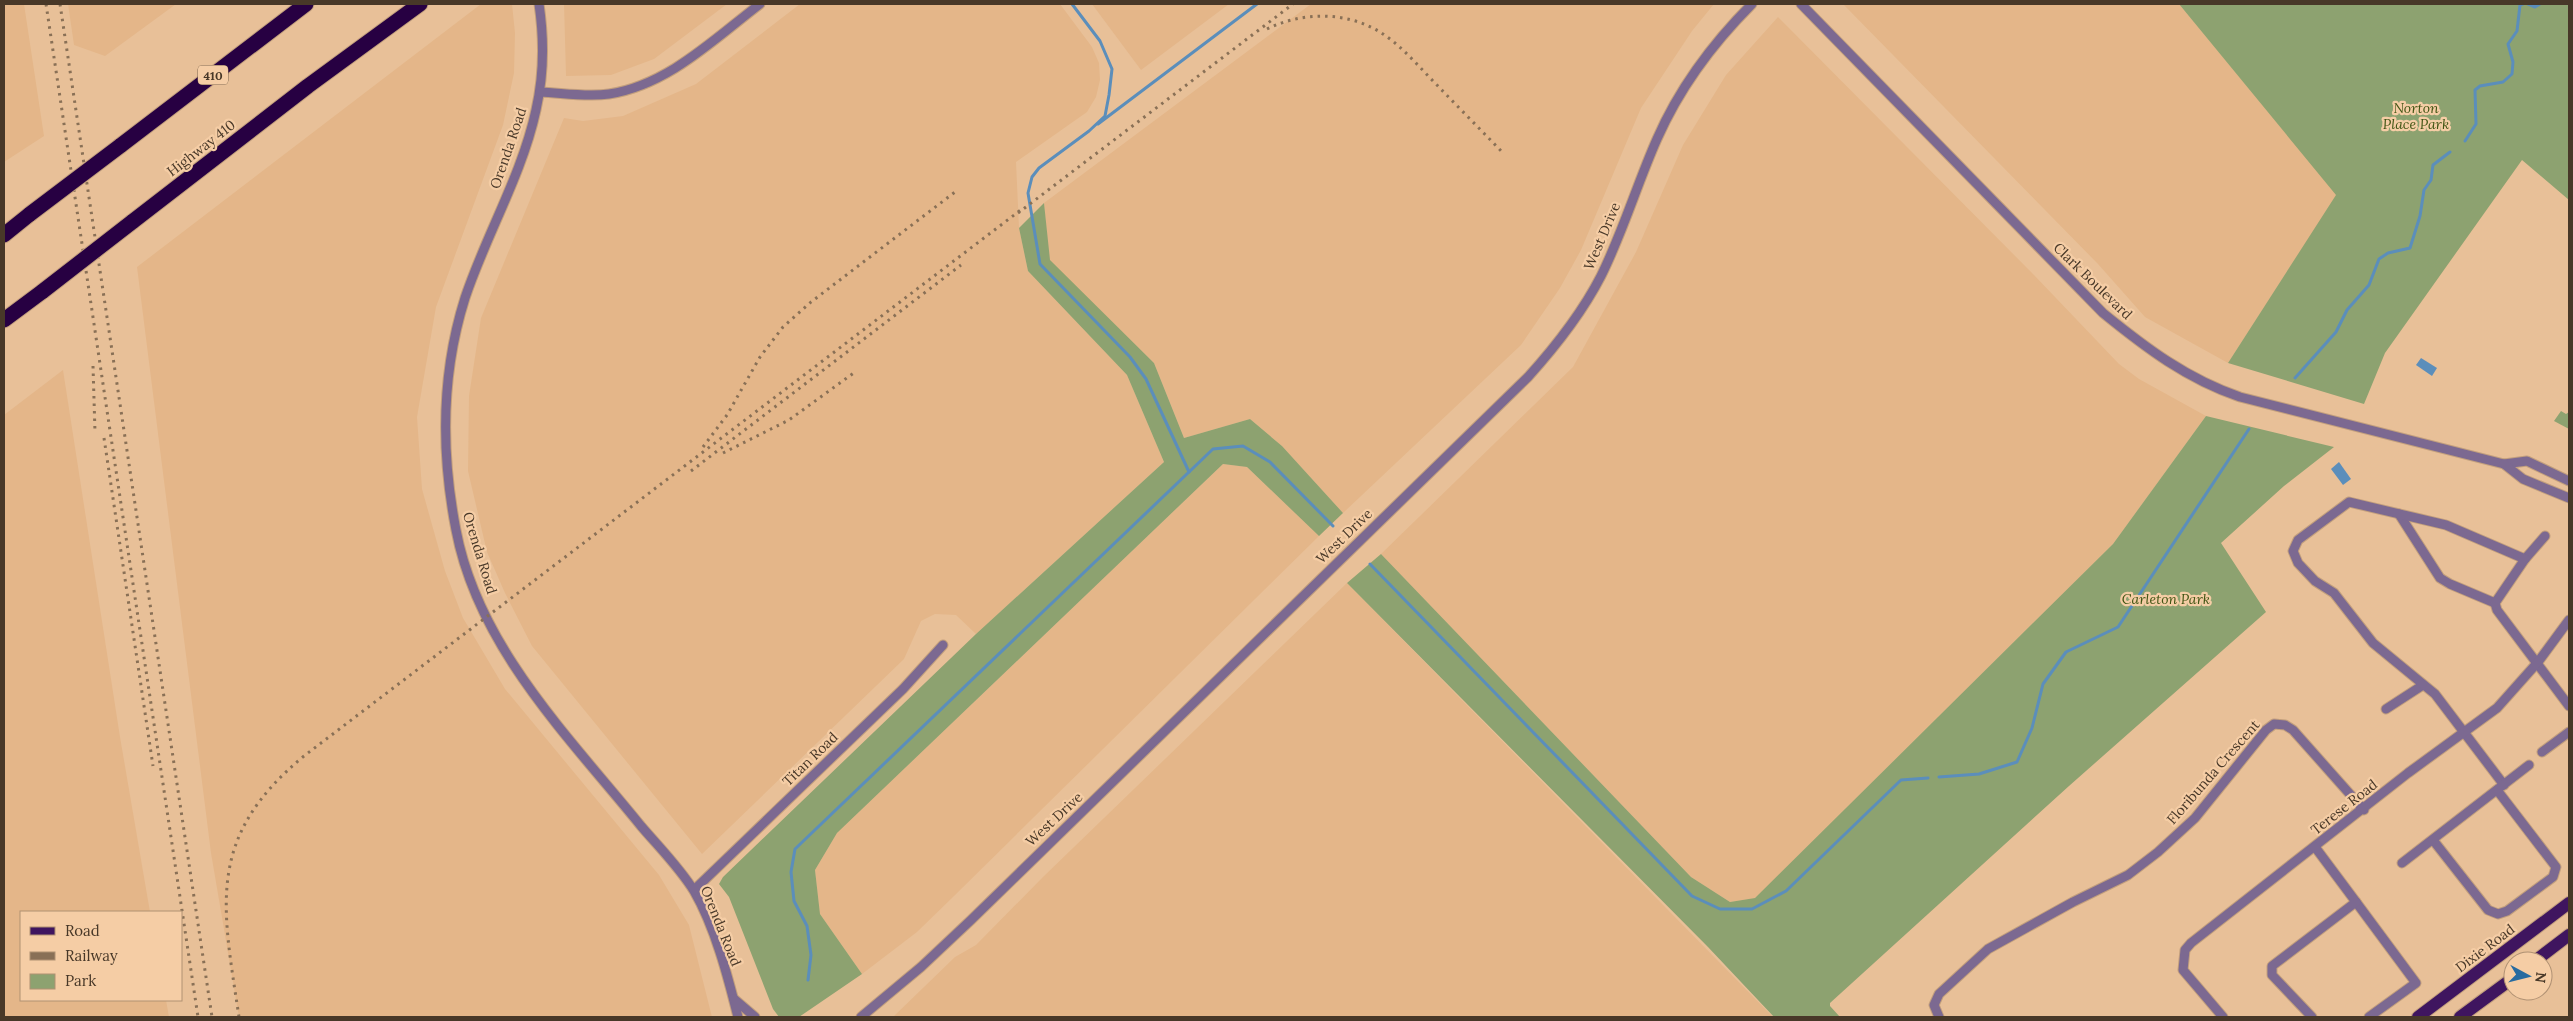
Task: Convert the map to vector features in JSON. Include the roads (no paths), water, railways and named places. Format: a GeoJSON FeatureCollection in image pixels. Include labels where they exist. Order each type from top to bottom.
{"type":"FeatureCollection","features":[{"type":"Feature","properties":{"kind":"highway","name":"410"},"geometry":{"type":"LineString","coordinates":[[4,235],[306,4]]}},
{"type":"Feature","properties":{"kind":"highway","name":"Highway 410"},"geometry":{"type":"LineString","coordinates":[[4,320],[308,86],[420,4]]}},
{"type":"Feature","properties":{"kind":"main road","name":"Dixie Road"},"geometry":{"type":"LineString","coordinates":[[2418,1017],[2569,903]]}},
{"type":"Feature","properties":{"kind":"main road"},"geometry":{"type":"LineString","coordinates":[[2549,951],[2569,936]]}},
{"type":"Feature","properties":{"kind":"main road"},"geometry":{"type":"LineString","coordinates":[[2460,1017],[2503,985]]}},
{"type":"Feature","properties":{"kind":"street","name":"Orenda Road"},"geometry":{"type":"LineString","coordinates":[[540,4],[542,41],[540,92],[532,126],[466,296],[451,357],[445,400],[446,457],[457,535],[486,618],[527,685],[694,890],[716,943],[738,1017]]}},
{"type":"Feature","properties":{"kind":"street"},"geometry":{"type":"LineString","coordinates":[[540,92],[594,95],[631,89],[653,81],[688,59],[760,4]]}},
{"type":"Feature","properties":{"kind":"street","name":"West Drive"},"geometry":{"type":"LineString","coordinates":[[861,1017],[921,967],[971,920],[1528,377],[1558,343],[1600,277],[1617,242],[1657,138],[1691,78],[1713,46],[1752,4]]}},
{"type":"Feature","properties":{"kind":"street","name":"Clark Boulevard"},"geometry":{"type":"LineString","coordinates":[[1801,4],[2103,314],[2174,367],[2240,397],[2504,464],[2528,462],[2569,481]]}},
{"type":"Feature","properties":{"kind":"street","name":"Clark Boulevard"},"geometry":{"type":"LineString","coordinates":[[2504,464],[2523,479],[2569,498]]}},
{"type":"Feature","properties":{"kind":"street"},"geometry":{"type":"LineString","coordinates":[[2433,840],[2488,910],[2498,914],[2507,911],[2553,877],[2556,867],[2435,694],[2372,643],[2334,593],[2315,580],[2298,563],[2293,551],[2298,540],[2349,502],[2446,525],[2524,559]]}},
{"type":"Feature","properties":{"kind":"street"},"geometry":{"type":"LineString","coordinates":[[2399,514],[2440,578],[2495,603]]}},
{"type":"Feature","properties":{"kind":"street"},"geometry":{"type":"LineString","coordinates":[[2545,536],[2524,559],[2495,603],[2497,610],[2538,662],[2569,706]]}},
{"type":"Feature","properties":{"kind":"street","name":"Terese Road"},"geometry":{"type":"LineString","coordinates":[[2223,1017],[2183,970],[2185,950],[2315,847],[2497,708],[2538,662],[2569,620]]}},
{"type":"Feature","properties":{"kind":"street","name":"Titan Road"},"geometry":{"type":"LineString","coordinates":[[694,890],[903,688],[943,645]]}},
{"type":"Feature","properties":{"kind":"street"},"geometry":{"type":"LineString","coordinates":[[2386,709],[2423,685]]}},
{"type":"Feature","properties":{"kind":"street","name":"Floribunda Crescent"},"geometry":{"type":"LineString","coordinates":[[1939,1017],[1934,1005],[1939,994],[1988,949],[2073,902],[2128,875],[2158,852],[2195,818],[2266,730],[2274,724],[2286,725],[2293,730],[2364,810]]}},
{"type":"Feature","properties":{"kind":"street"},"geometry":{"type":"LineString","coordinates":[[2542,752],[2569,732]]}},
{"type":"Feature","properties":{"kind":"street"},"geometry":{"type":"LineString","coordinates":[[2402,863],[2529,765]]}},
{"type":"Feature","properties":{"kind":"street"},"geometry":{"type":"LineString","coordinates":[[2315,847],[2416,983],[2369,1017]]}},
{"type":"Feature","properties":{"kind":"street"},"geometry":{"type":"LineString","coordinates":[[2312,1017],[2272,975],[2272,966],[2356,902]]}},
{"type":"Feature","properties":{"kind":"street"},"geometry":{"type":"LineString","coordinates":[[734,999],[755,1017]]}},
{"type":"Feature","properties":{"kind":"water"},"geometry":{"type":"Polygon","coordinates":[[[2421,358],[2437,368],[2432,376],[2416,365],[2421,358]]]}},
{"type":"Feature","properties":{"kind":"water"},"geometry":{"type":"Polygon","coordinates":[[[2339,462],[2351,479],[2343,485],[2331,469],[2339,462]]]}},
{"type":"Feature","properties":{"kind":"waterway"},"geometry":{"type":"LineString","coordinates":[[1072,4],[1100,41],[1112,69],[1109,95],[1105,116],[1089,131],[1039,168],[1032,177],[1028,193],[1040,264],[1130,357],[1146,379],[1189,472]]}},
{"type":"Feature","properties":{"kind":"waterway"},"geometry":{"type":"LineString","coordinates":[[1098,124],[1257,4]]}},
{"type":"Feature","properties":{"kind":"waterway"},"geometry":{"type":"LineString","coordinates":[[2465,141],[2476,124],[2475,90],[2480,86],[2503,82],[2512,74],[2513,62],[2508,44],[2517,31],[2520,5],[2523,4]]}},
{"type":"Feature","properties":{"kind":"waterway"},"geometry":{"type":"LineString","coordinates":[[2528,4],[2535,7],[2540,4]]}},
{"type":"Feature","properties":{"kind":"waterway"},"geometry":{"type":"LineString","coordinates":[[2295,378],[2336,332],[2347,310],[2369,285],[2379,259],[2388,253],[2410,248],[2420,216],[2424,190],[2431,180],[2433,165],[2450,152]]}},
{"type":"Feature","properties":{"kind":"waterway"},"geometry":{"type":"LineString","coordinates":[[1939,777],[1979,774],[2017,762],[2032,728],[2043,684],[2066,652],[2118,627],[2249,429]]}},
{"type":"Feature","properties":{"kind":"waterway"},"geometry":{"type":"LineString","coordinates":[[808,980],[811,955],[807,926],[794,901],[791,872],[795,849],[1213,449],[1243,446],[1270,462],[1333,526]]}},
{"type":"Feature","properties":{"kind":"waterway"},"geometry":{"type":"LineString","coordinates":[[1370,564],[1692,896],[1720,909],[1752,909],[1786,891],[1901,780],[1928,778]]}},
{"type":"Feature","properties":{"kind":"railway"},"geometry":{"type":"LineString","coordinates":[[46,4],[198,1017]]}},
{"type":"Feature","properties":{"kind":"railway"},"geometry":{"type":"LineString","coordinates":[[60,4],[212,1017]]}},
{"type":"Feature","properties":{"kind":"railway"},"geometry":{"type":"LineString","coordinates":[[1018,213],[1293,4]]}},
{"type":"Feature","properties":{"kind":"railway"},"geometry":{"type":"LineString","coordinates":[[1267,29],[1298,19],[1330,16],[1361,23],[1376,30],[1390,39],[1408,55],[1503,153]]}},
{"type":"Feature","properties":{"kind":"railway"},"geometry":{"type":"LineString","coordinates":[[703,447],[727,415],[760,357],[783,327],[811,302],[955,192]]}},
{"type":"Feature","properties":{"kind":"railway"},"geometry":{"type":"LineString","coordinates":[[239,1017],[228,940],[226,906],[228,874],[236,844],[250,815],[272,786],[304,756],[1022,209]]}},
{"type":"Feature","properties":{"kind":"railway"},"geometry":{"type":"LineString","coordinates":[[691,471],[961,265]]}},
{"type":"Feature","properties":{"kind":"railway"},"geometry":{"type":"LineString","coordinates":[[93,366],[95,432]]}},
{"type":"Feature","properties":{"kind":"railway"},"geometry":{"type":"LineString","coordinates":[[723,453],[789,420],[855,372]]}},
{"type":"Feature","properties":{"kind":"railway"},"geometry":{"type":"LineString","coordinates":[[104,438],[153,766]]}},
{"type":"Feature","properties":{"kind":"park label","name":"Norton Place Park"},"geometry":{"type":"Point","coordinates":[2416,116]}},
{"type":"Feature","properties":{"kind":"park label","name":"Carleton Park"},"geometry":{"type":"Point","coordinates":[2166,599]}}]}
